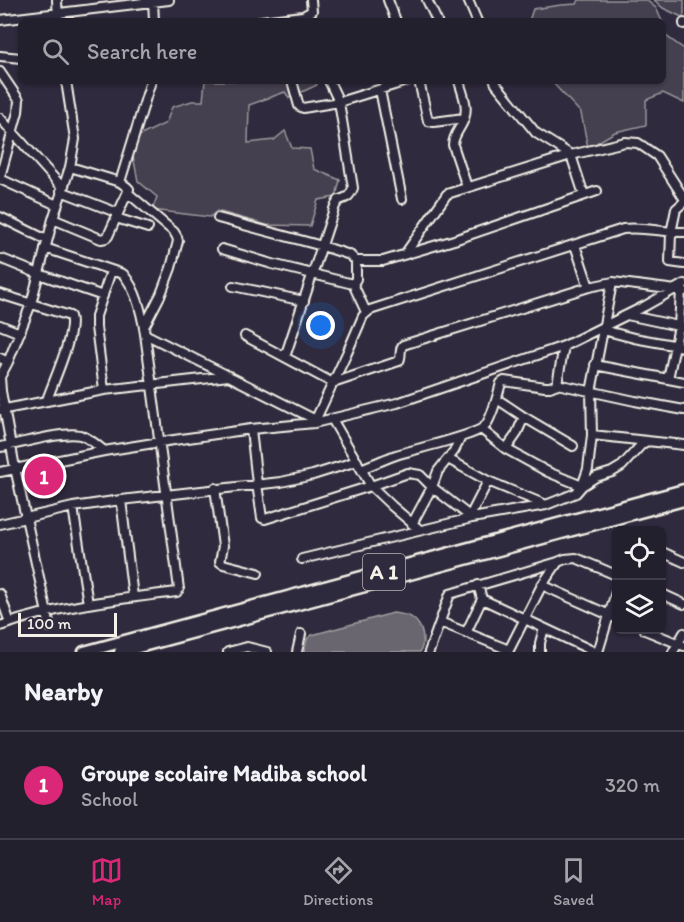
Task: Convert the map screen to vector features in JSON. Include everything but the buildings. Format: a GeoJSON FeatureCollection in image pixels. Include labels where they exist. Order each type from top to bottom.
{"type":"FeatureCollection","features":[{"type":"Feature","properties":{"kind":"highway","name":"A 1"},"geometry":{"type":"LineString","coordinates":[[84,652],[684,490]]}},
{"type":"Feature","properties":{"kind":"highway","name":"A 1"},"geometry":{"type":"LineString","coordinates":[[120,652],[684,500]]}},
{"type":"Feature","properties":{"kind":"street"},"geometry":{"type":"LineString","coordinates":[[57,0],[58,17]]}},
{"type":"Feature","properties":{"kind":"street"},"geometry":{"type":"LineString","coordinates":[[39,18],[169,0]]}},
{"type":"Feature","properties":{"kind":"street"},"geometry":{"type":"LineString","coordinates":[[304,18],[312,11],[311,0]]}},
{"type":"Feature","properties":{"kind":"street"},"geometry":{"type":"LineString","coordinates":[[388,0],[395,18]]}},
{"type":"Feature","properties":{"kind":"street"},"geometry":{"type":"LineString","coordinates":[[427,0],[435,18]]}},
{"type":"Feature","properties":{"kind":"street"},"geometry":{"type":"LineString","coordinates":[[468,0],[476,18]]}},
{"type":"Feature","properties":{"kind":"street"},"geometry":{"type":"LineString","coordinates":[[153,1],[154,18]]}},
{"type":"Feature","properties":{"kind":"street"},"geometry":{"type":"LineString","coordinates":[[0,20],[18,19]]}},
{"type":"Feature","properties":{"kind":"street"},"geometry":{"type":"LineString","coordinates":[[0,56],[18,58]]}},
{"type":"Feature","properties":{"kind":"street"},"geometry":{"type":"LineString","coordinates":[[0,72],[20,100],[0,178],[57,206]]}},
{"type":"Feature","properties":{"kind":"street"},"geometry":{"type":"LineString","coordinates":[[50,627],[2,410],[0,377],[31,304],[53,219],[70,166],[75,139],[66,84]]}},
{"type":"Feature","properties":{"kind":"street"},"geometry":{"type":"LineString","coordinates":[[120,182],[150,84]]}},
{"type":"Feature","properties":{"kind":"street"},"geometry":{"type":"LineString","coordinates":[[293,84],[299,106],[303,108],[339,102],[398,84]]}},
{"type":"Feature","properties":{"kind":"street"},"geometry":{"type":"LineString","coordinates":[[285,357],[335,206],[339,200],[351,195],[353,188],[339,102],[330,84]]}},
{"type":"Feature","properties":{"kind":"street"},"geometry":{"type":"LineString","coordinates":[[420,84],[428,122],[464,118]]}},
{"type":"Feature","properties":{"kind":"street"},"geometry":{"type":"LineString","coordinates":[[460,84],[465,104],[464,118],[453,140],[453,145],[467,187]]}},
{"type":"Feature","properties":{"kind":"street"},"geometry":{"type":"LineString","coordinates":[[496,84],[536,133],[571,155],[584,195]]}},
{"type":"Feature","properties":{"kind":"street"},"geometry":{"type":"LineString","coordinates":[[380,90],[402,199]]}},
{"type":"Feature","properties":{"kind":"street"},"geometry":{"type":"LineString","coordinates":[[0,118],[62,189],[117,216],[148,228]]}},
{"type":"Feature","properties":{"kind":"street"},"geometry":{"type":"LineString","coordinates":[[405,254],[447,195],[571,155],[625,142],[638,143],[657,156],[684,200],[676,209],[671,232],[670,262],[684,264]]}},
{"type":"Feature","properties":{"kind":"street"},"geometry":{"type":"LineString","coordinates":[[53,219],[103,239],[108,236],[128,193],[129,189],[120,182],[70,166]]}},
{"type":"Feature","properties":{"kind":"street"},"geometry":{"type":"LineString","coordinates":[[218,218],[322,246],[350,255],[356,261],[383,261],[454,240],[597,191]]}},
{"type":"Feature","properties":{"kind":"street"},"geometry":{"type":"LineString","coordinates":[[128,193],[174,232],[178,241],[171,268],[145,331]]}},
{"type":"Feature","properties":{"kind":"street"},"geometry":{"type":"LineString","coordinates":[[0,217],[46,244],[123,274],[136,295],[145,331],[179,589],[177,592],[47,612],[0,626]]}},
{"type":"Feature","properties":{"kind":"street"},"geometry":{"type":"LineString","coordinates":[[315,421],[366,312],[623,229],[684,232]]}},
{"type":"Feature","properties":{"kind":"street"},"geometry":{"type":"LineString","coordinates":[[575,245],[589,287]]}},
{"type":"Feature","properties":{"kind":"street"},"geometry":{"type":"LineString","coordinates":[[222,249],[353,284]]}},
{"type":"Feature","properties":{"kind":"street"},"geometry":{"type":"LineString","coordinates":[[2,259],[103,296]]}},
{"type":"Feature","properties":{"kind":"street"},"geometry":{"type":"LineString","coordinates":[[353,284],[356,279],[356,261]]}},
{"type":"Feature","properties":{"kind":"street"},"geometry":{"type":"LineString","coordinates":[[104,390],[96,316],[111,271]]}},
{"type":"Feature","properties":{"kind":"street"},"geometry":{"type":"LineString","coordinates":[[582,486],[588,469],[592,435],[591,392],[612,283]]}},
{"type":"Feature","properties":{"kind":"street"},"geometry":{"type":"LineString","coordinates":[[245,336],[333,383],[399,361],[401,348],[404,345],[589,287],[612,283],[681,289]]}},
{"type":"Feature","properties":{"kind":"street"},"geometry":{"type":"LineString","coordinates":[[353,284],[366,312]]}},
{"type":"Feature","properties":{"kind":"street"},"geometry":{"type":"LineString","coordinates":[[233,286],[304,301]]}},
{"type":"Feature","properties":{"kind":"street"},"geometry":{"type":"LineString","coordinates":[[0,472],[160,442],[332,419],[397,403],[564,346],[681,289]]}},
{"type":"Feature","properties":{"kind":"street"},"geometry":{"type":"LineString","coordinates":[[668,379],[675,345],[682,327],[681,289]]}},
{"type":"Feature","properties":{"kind":"street"},"geometry":{"type":"LineString","coordinates":[[0,294],[71,318],[68,341],[46,400]]}},
{"type":"Feature","properties":{"kind":"street"},"geometry":{"type":"LineString","coordinates":[[627,315],[682,327]]}},
{"type":"Feature","properties":{"kind":"street"},"geometry":{"type":"LineString","coordinates":[[0,326],[20,333]]}},
{"type":"Feature","properties":{"kind":"street"},"geometry":{"type":"LineString","coordinates":[[604,328],[634,338],[684,347]]}},
{"type":"Feature","properties":{"kind":"street"},"geometry":{"type":"LineString","coordinates":[[145,331],[315,421]]}},
{"type":"Feature","properties":{"kind":"street"},"geometry":{"type":"LineString","coordinates":[[557,384],[564,346]]}},
{"type":"Feature","properties":{"kind":"street"},"geometry":{"type":"LineString","coordinates":[[0,358],[8,362]]}},
{"type":"Feature","properties":{"kind":"street"},"geometry":{"type":"LineString","coordinates":[[595,365],[684,382]]}},
{"type":"Feature","properties":{"kind":"street"},"geometry":{"type":"LineString","coordinates":[[2,410],[104,390],[229,376]]}},
{"type":"Feature","properties":{"kind":"street"},"geometry":{"type":"LineString","coordinates":[[0,524],[73,507],[215,488],[281,482],[395,456],[481,429],[486,425],[501,383],[504,381],[545,387],[557,384],[684,410]]}},
{"type":"Feature","properties":{"kind":"street"},"geometry":{"type":"LineString","coordinates":[[497,399],[573,446]]}},
{"type":"Feature","properties":{"kind":"street"},"geometry":{"type":"LineString","coordinates":[[506,449],[516,435],[524,417]]}},
{"type":"Feature","properties":{"kind":"street"},"geometry":{"type":"LineString","coordinates":[[332,419],[371,486],[420,530]]}},
{"type":"Feature","properties":{"kind":"street"},"geometry":{"type":"LineString","coordinates":[[251,429],[261,516],[265,519],[408,473],[420,475],[471,517]]}},
{"type":"Feature","properties":{"kind":"street"},"geometry":{"type":"LineString","coordinates":[[481,429],[506,449],[548,472],[582,486]]}},
{"type":"Feature","properties":{"kind":"street"},"geometry":{"type":"LineString","coordinates":[[0,447],[72,435],[89,439],[104,451]]}},
{"type":"Feature","properties":{"kind":"street"},"geometry":{"type":"LineString","coordinates":[[592,435],[684,445]]}},
{"type":"Feature","properties":{"kind":"street"},"geometry":{"type":"LineString","coordinates":[[412,524],[438,471],[454,451],[461,437]]}},
{"type":"Feature","properties":{"kind":"street"},"geometry":{"type":"LineString","coordinates":[[302,560],[471,517],[546,505],[576,493],[596,477],[622,466],[647,441]]}},
{"type":"Feature","properties":{"kind":"street"},"geometry":{"type":"LineString","coordinates":[[448,459],[488,481],[546,505]]}},
{"type":"Feature","properties":{"kind":"street"},"geometry":{"type":"LineString","coordinates":[[471,517],[488,481]]}},
{"type":"Feature","properties":{"kind":"street"},"geometry":{"type":"LineString","coordinates":[[215,488],[223,546],[220,562],[258,573]]}},
{"type":"Feature","properties":{"kind":"street"},"geometry":{"type":"LineString","coordinates":[[121,500],[133,597]]}},
{"type":"Feature","properties":{"kind":"street"},"geometry":{"type":"LineString","coordinates":[[73,507],[88,604]]}},
{"type":"Feature","properties":{"kind":"street"},"geometry":{"type":"LineString","coordinates":[[666,554],[684,562]]}},
{"type":"Feature","properties":{"kind":"street"},"geometry":{"type":"LineString","coordinates":[[429,652],[450,594],[565,559],[576,558],[612,572]]}},
{"type":"Feature","properties":{"kind":"street"},"geometry":{"type":"LineString","coordinates":[[440,622],[508,651],[543,585],[558,562]]}},
{"type":"Feature","properties":{"kind":"street"},"geometry":{"type":"LineString","coordinates":[[466,633],[482,599],[478,585]]}},
{"type":"Feature","properties":{"kind":"street"},"geometry":{"type":"LineString","coordinates":[[482,599],[596,652],[612,616],[543,585]]}},
{"type":"Feature","properties":{"kind":"street"},"geometry":{"type":"LineString","coordinates":[[0,594],[10,623]]}},
{"type":"Feature","properties":{"kind":"street"},"geometry":{"type":"LineString","coordinates":[[666,596],[684,604]]}},
{"type":"Feature","properties":{"kind":"street"},"geometry":{"type":"LineString","coordinates":[[540,652],[544,628]]}},
{"type":"Feature","properties":{"kind":"street"},"geometry":{"type":"LineString","coordinates":[[674,652],[681,644],[684,633]]}},
{"type":"Feature","properties":{"kind":"street"},"geometry":{"type":"LineString","coordinates":[[297,652],[301,634]]}},
{"type":"Feature","properties":{"kind":"street"},"geometry":{"type":"LineString","coordinates":[[655,634],[681,644]]}},
{"type":"Feature","properties":{"kind":"street"},"geometry":{"type":"LineString","coordinates":[[228,652],[246,647],[267,652]]}},
{"type":"Feature","properties":{"kind":"shaded area"},"geometry":{"type":"Polygon","coordinates":[[[579,0],[646,0],[656,8],[661,18],[530,18],[533,9],[577,4],[579,0]]]}},
{"type":"Feature","properties":{"kind":"shaded area"},"geometry":{"type":"Polygon","coordinates":[[[654,0],[684,0],[684,15],[682,17],[663,8],[654,0]]]}},
{"type":"Feature","properties":{"kind":"shaded area"},"geometry":{"type":"Polygon","coordinates":[[[666,36],[684,49],[684,103],[663,93],[646,100],[646,125],[615,132],[588,148],[581,113],[554,84],[666,84],[666,36]]]}},
{"type":"Feature","properties":{"kind":"shaded area"},"geometry":{"type":"Polygon","coordinates":[[[205,84],[316,84],[289,98],[285,92],[249,105],[248,143],[274,140],[285,131],[292,148],[310,149],[314,169],[340,180],[336,197],[318,200],[310,226],[267,225],[217,211],[210,217],[152,210],[157,197],[138,181],[133,156],[135,138],[166,123],[172,107],[192,101],[203,101],[205,84]]]}},
{"type":"Feature","properties":{"kind":"shaded area"},"geometry":{"type":"Polygon","coordinates":[[[393,613],[409,616],[421,628],[423,638],[420,652],[304,652],[307,639],[312,635],[393,613]]]}},
{"type":"Feature","properties":{"kind":"place","name":"Groupe scolaire Madiba school"},"geometry":{"type":"Point","coordinates":[44,476]}}]}
